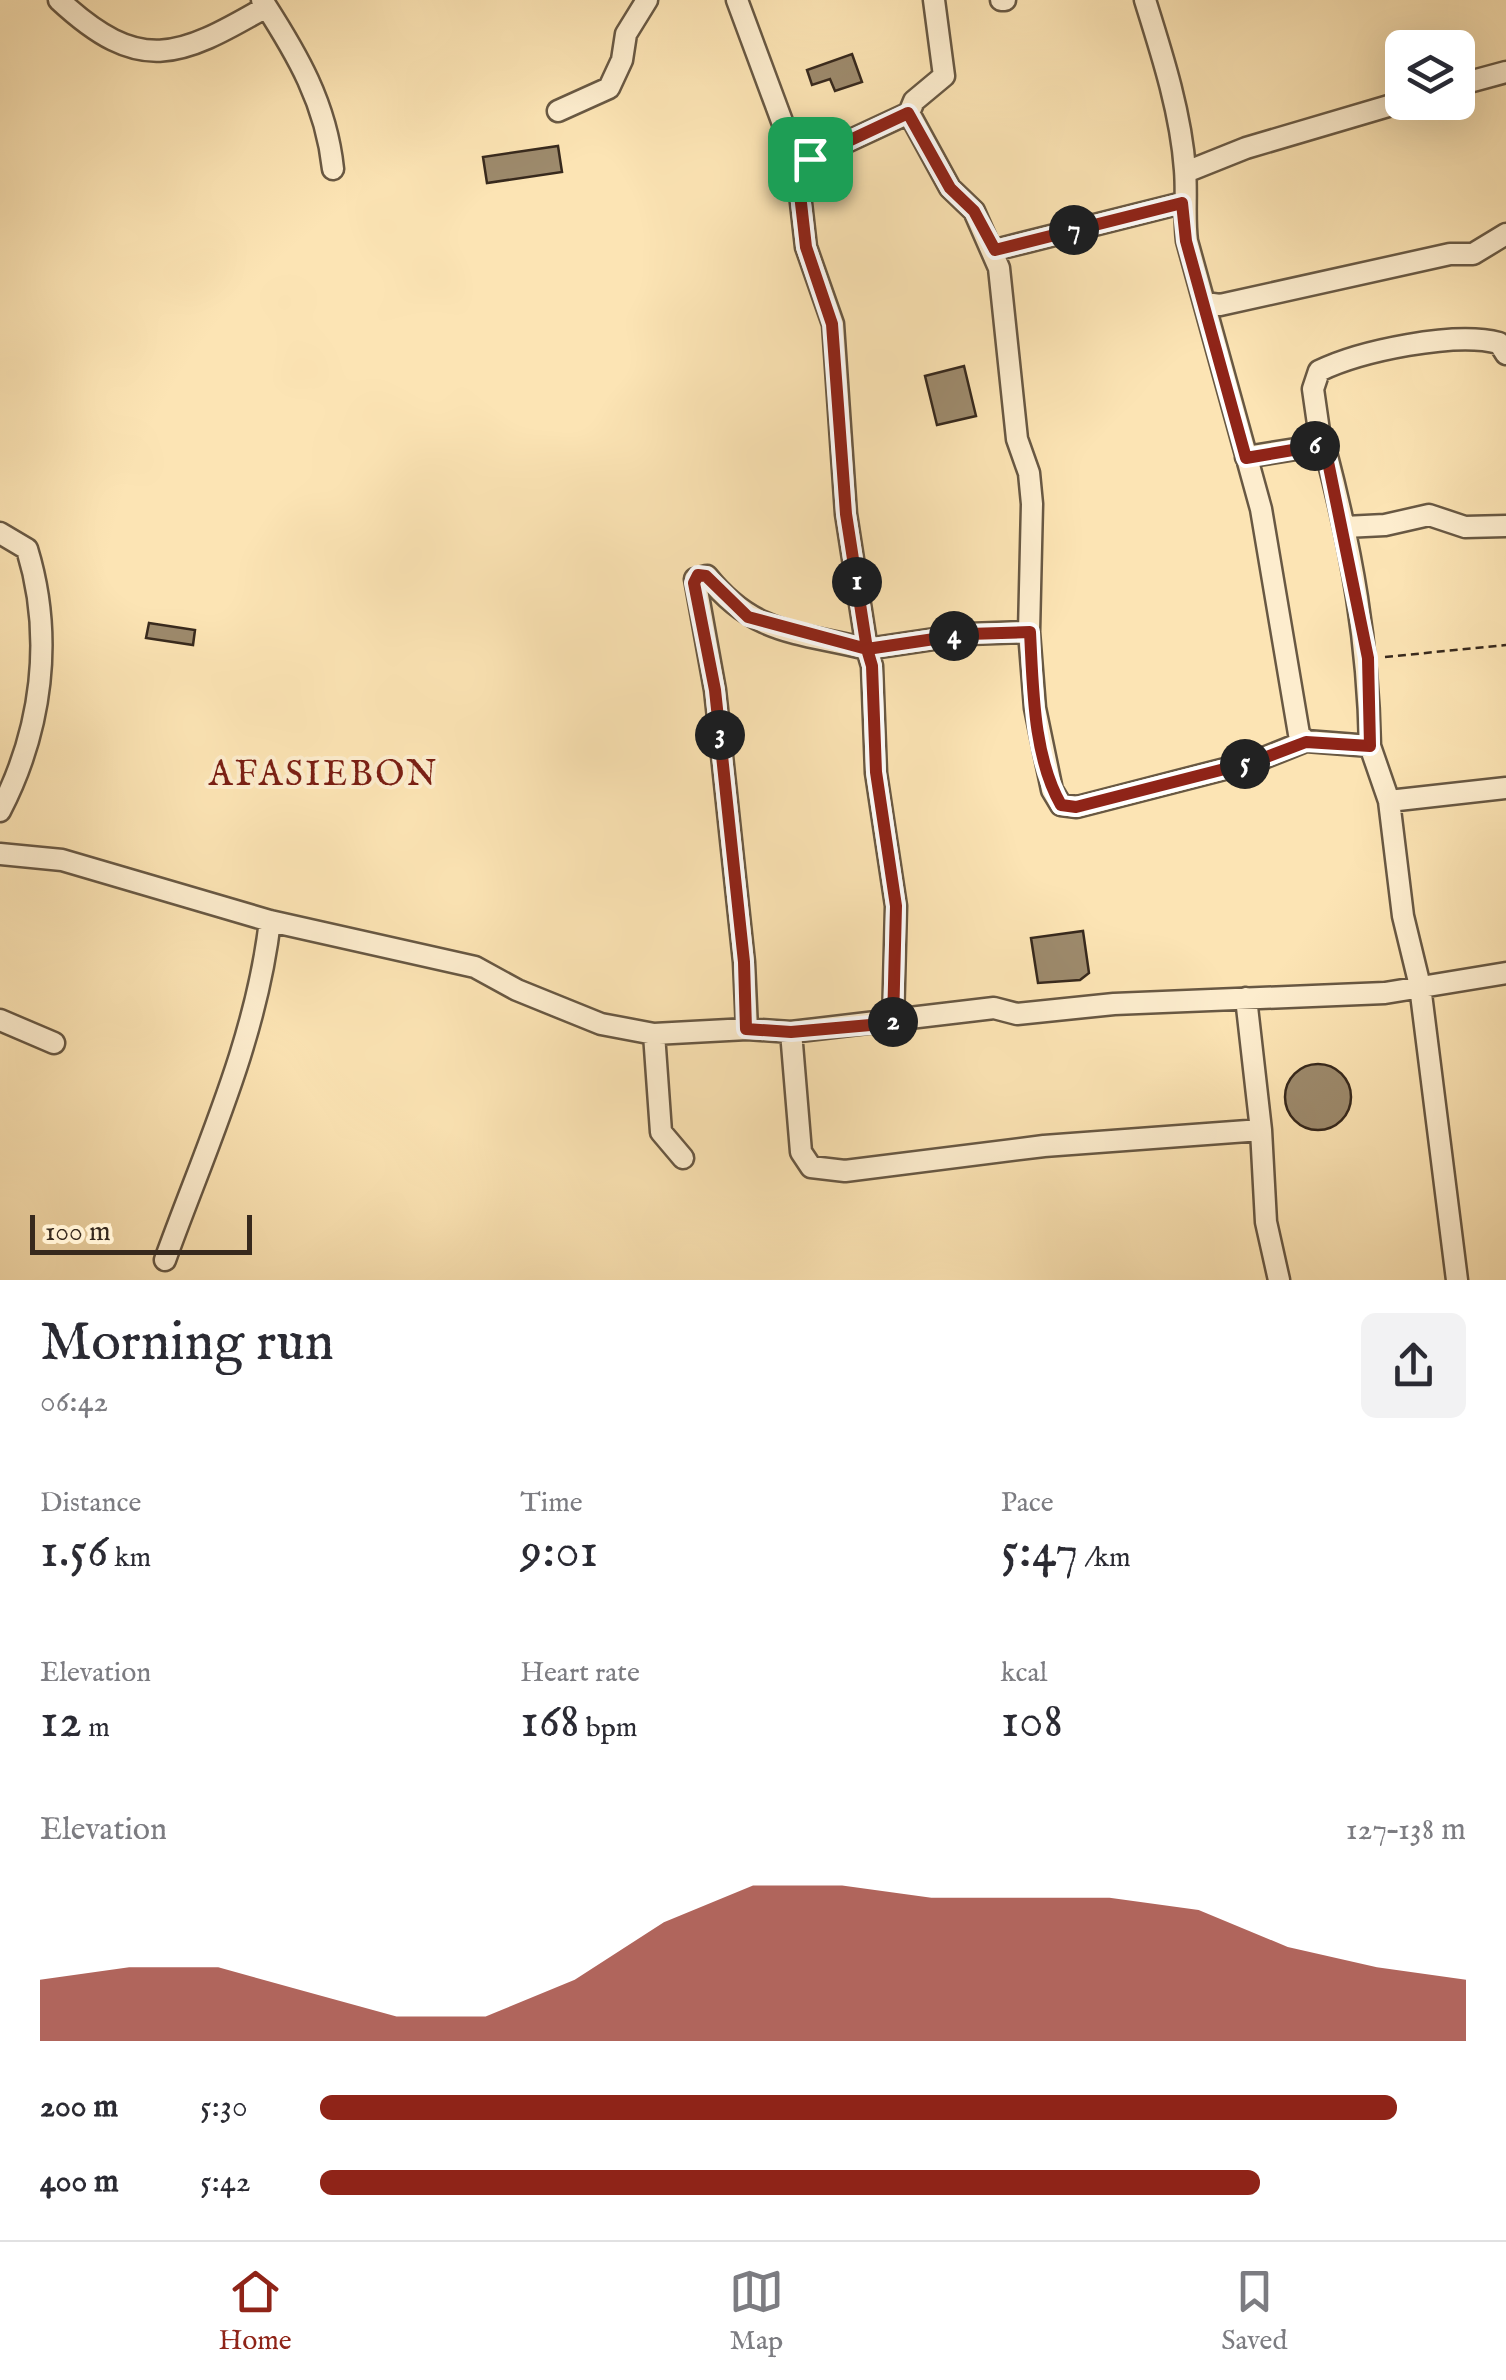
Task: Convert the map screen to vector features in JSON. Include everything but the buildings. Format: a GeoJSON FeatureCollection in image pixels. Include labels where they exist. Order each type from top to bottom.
{"type":"FeatureCollection","features":[{"type":"Feature","properties":{"kind":"street"},"geometry":{"type":"LineString","coordinates":[[59,0],[93,31],[116,42],[166,53],[220,34],[264,4],[304,66],[330,137],[334,168]]}},
{"type":"Feature","properties":{"kind":"street"},"geometry":{"type":"LineString","coordinates":[[558,111],[609,88],[622,60],[626,34],[647,0]]}},
{"type":"Feature","properties":{"kind":"street"},"geometry":{"type":"LineString","coordinates":[[738,0],[796,159],[806,247],[832,324],[846,514],[872,666],[876,772],[896,906],[893,1023]]}},
{"type":"Feature","properties":{"kind":"street"},"geometry":{"type":"LineString","coordinates":[[796,159],[810,159],[908,113],[914,101],[944,76],[934,0]]}},
{"type":"Feature","properties":{"kind":"street"},"geometry":{"type":"LineString","coordinates":[[1145,0],[1164,64],[1186,172],[1182,203],[1186,241],[1261,510],[1296,724],[1306,742]]}},
{"type":"Feature","properties":{"kind":"street"},"geometry":{"type":"LineString","coordinates":[[1475,80],[1506,72]]}},
{"type":"Feature","properties":{"kind":"street"},"geometry":{"type":"LineString","coordinates":[[1186,172],[1246,148],[1385,107]]}},
{"type":"Feature","properties":{"kind":"street"},"geometry":{"type":"LineString","coordinates":[[908,113],[950,188],[974,211],[995,250],[1017,439],[1029,473],[1032,504],[1030,632],[1035,708],[1052,790],[1061,805],[1076,807],[1202,775],[1306,742],[1370,746]]}},
{"type":"Feature","properties":{"kind":"street"},"geometry":{"type":"LineString","coordinates":[[995,250],[1182,203]]}},
{"type":"Feature","properties":{"kind":"street"},"geometry":{"type":"LineString","coordinates":[[1204,303],[1220,305],[1450,254],[1473,254],[1506,234]]}},
{"type":"Feature","properties":{"kind":"street"},"geometry":{"type":"LineString","coordinates":[[1457,1280],[1420,986],[1403,916],[1390,802],[1370,746],[1368,658],[1345,526],[1322,445],[1313,389],[1319,371],[1404,348],[1466,338],[1499,343],[1506,354]]}},
{"type":"Feature","properties":{"kind":"street"},"geometry":{"type":"LineString","coordinates":[[1246,458],[1322,445]]}},
{"type":"Feature","properties":{"kind":"street"},"geometry":{"type":"LineString","coordinates":[[1345,526],[1385,525],[1429,515],[1466,526],[1506,526]]}},
{"type":"Feature","properties":{"kind":"street"},"geometry":{"type":"LineString","coordinates":[[0,533],[27,550],[44,645],[38,700],[25,750],[0,811]]}},
{"type":"Feature","properties":{"kind":"street"},"geometry":{"type":"LineString","coordinates":[[746,1029],[744,962],[715,690],[694,579],[706,576],[729,604],[768,626],[867,649],[968,634],[1030,632]]}},
{"type":"Feature","properties":{"kind":"street"},"geometry":{"type":"LineString","coordinates":[[1390,802],[1506,788]]}},
{"type":"Feature","properties":{"kind":"street"},"geometry":{"type":"LineString","coordinates":[[0,854],[62,860],[270,922],[475,967],[517,990],[601,1024],[654,1034],[746,1029],[791,1032],[893,1023],[994,1008],[1017,1014],[1114,1004],[1385,993],[1506,973]]}},
{"type":"Feature","properties":{"kind":"street"},"geometry":{"type":"LineString","coordinates":[[166,1260],[234,1085],[263,978],[270,922]]}},
{"type":"Feature","properties":{"kind":"street"},"geometry":{"type":"LineString","coordinates":[[1246,998],[1262,1130],[1266,1222],[1279,1280]]}},
{"type":"Feature","properties":{"kind":"street"},"geometry":{"type":"LineString","coordinates":[[0,1020],[54,1043]]}},
{"type":"Feature","properties":{"kind":"street"},"geometry":{"type":"LineString","coordinates":[[791,1032],[801,1152],[811,1167],[824,1172],[1044,1146],[1262,1130]]}},
{"type":"Feature","properties":{"kind":"street"},"geometry":{"type":"LineString","coordinates":[[654,1034],[662,1132],[683,1158]]}},
{"type":"Feature","properties":{"kind":"path"},"geometry":{"type":"LineString","coordinates":[[1368,658],[1506,645]]}},
{"type":"Feature","properties":{"kind":"district","name":"AFASIEBON"},"geometry":{"type":"Point","coordinates":[324,775]}},
{"type":"Feature","properties":{"kind":"route"},"geometry":{"type":"LineString","coordinates":[[810,159],[796,159],[800,204],[806,247],[832,324],[846,514],[867,649],[872,666],[870,695],[876,772],[896,906],[893,1023],[791,1032],[746,1029],[737,886],[715,690],[694,583],[698,575],[706,576],[729,604],[768,626],[867,649],[968,634],[1030,632],[1035,708],[1052,790],[1061,805],[1076,807],[1256,761],[1306,742],[1370,746],[1368,658],[1345,526],[1326,452],[1322,445],[1246,458],[1186,241],[1182,203],[995,250],[974,211],[954,195],[908,113],[810,159]]}}]}
